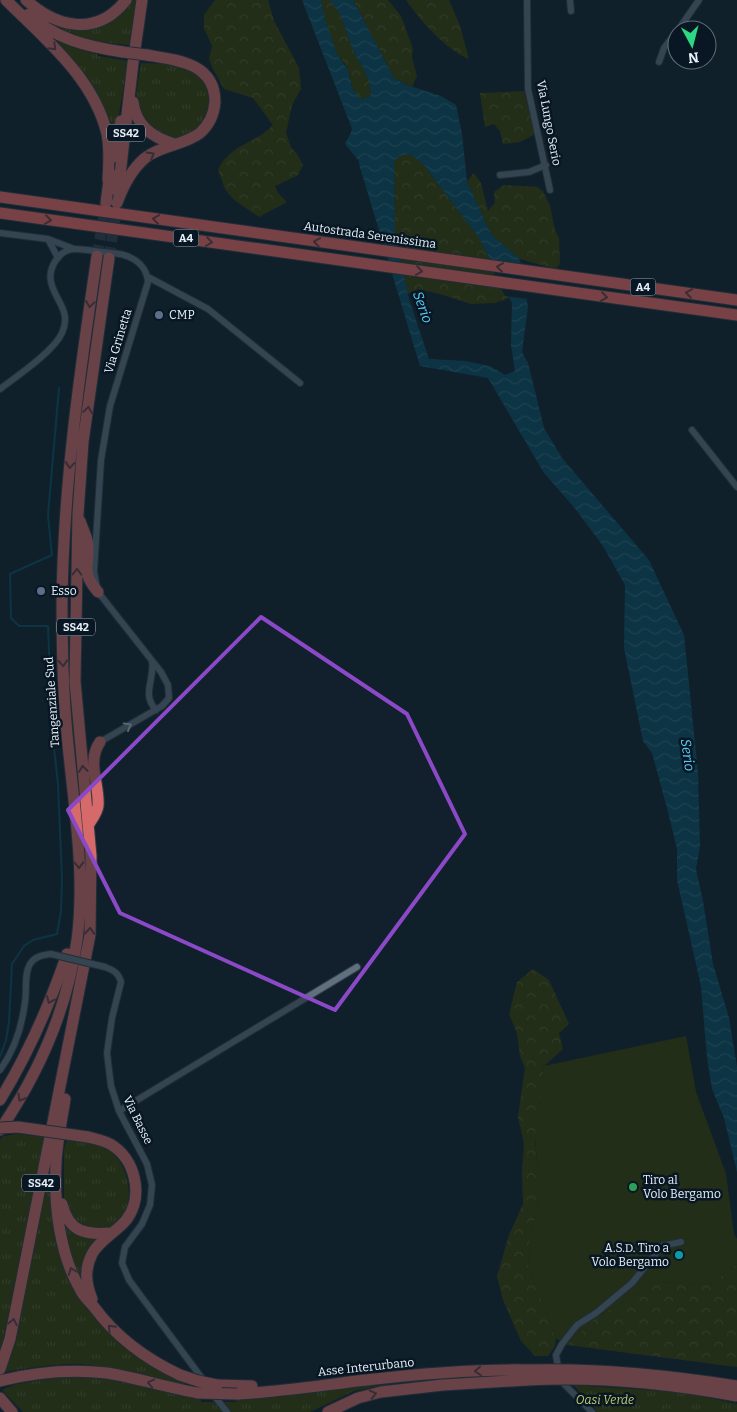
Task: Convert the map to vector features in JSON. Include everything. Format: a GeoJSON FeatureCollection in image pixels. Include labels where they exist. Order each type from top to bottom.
{"type":"FeatureCollection","features":[{"type":"Feature","properties":{"kind":"highway"},"geometry":{"type":"LineString","coordinates":[[6,0],[58,52],[92,94],[99,109],[107,136],[109,151],[108,180]]}},
{"type":"Feature","properties":{"kind":"highway"},"geometry":{"type":"LineString","coordinates":[[14,0],[33,18],[65,38],[102,49],[188,63],[205,74],[213,90],[214,107],[212,118],[206,127],[194,137],[152,154],[139,164],[111,203]]}},
{"type":"Feature","properties":{"kind":"highway"},"geometry":{"type":"LineString","coordinates":[[26,0],[40,12],[56,20],[81,25],[106,18],[114,13],[126,0]]}},
{"type":"Feature","properties":{"kind":"highway","name":"SS42"},"geometry":{"type":"LineString","coordinates":[[111,203],[125,144],[133,63],[142,0]]}},
{"type":"Feature","properties":{"kind":"highway"},"geometry":{"type":"LineString","coordinates":[[133,63],[133,101],[134,112],[138,120],[150,133],[174,144]]}},
{"type":"Feature","properties":{"kind":"highway","name":"SS42"},"geometry":{"type":"LineString","coordinates":[[111,203],[108,180],[133,63]]}},
{"type":"Feature","properties":{"kind":"highway","name":"Autostrada Serenissima"},"geometry":{"type":"LineString","coordinates":[[0,197],[737,300]]}},
{"type":"Feature","properties":{"kind":"highway","name":"A4"},"geometry":{"type":"LineString","coordinates":[[0,213],[737,315]]}},
{"type":"Feature","properties":{"kind":"highway","name":"Tangenziale Sud"},"geometry":{"type":"LineString","coordinates":[[0,1129],[28,1086],[50,1039],[66,991],[77,940],[80,863],[64,690],[62,612],[64,551],[72,436],[103,257],[83,442],[78,514],[75,681],[89,824],[92,891],[90,935],[78,996]]}},
{"type":"Feature","properties":{"kind":"highway"},"geometry":{"type":"LineString","coordinates":[[78,514],[87,541],[87,575],[89,581],[98,592]]}},
{"type":"Feature","properties":{"kind":"highway"},"geometry":{"type":"LineString","coordinates":[[89,824],[98,807],[93,758],[100,742]]}},
{"type":"Feature","properties":{"kind":"highway"},"geometry":{"type":"LineString","coordinates":[[0,1100],[52,997],[69,948],[77,940]]}},
{"type":"Feature","properties":{"kind":"highway"},"geometry":{"type":"LineString","coordinates":[[78,996],[74,1045],[59,1141],[56,1175],[62,1241],[80,1290],[111,1329],[126,1342],[146,1357],[180,1375],[217,1385],[331,1384]]}},
{"type":"Feature","properties":{"kind":"highway","name":"SS42"},"geometry":{"type":"LineString","coordinates":[[0,1369],[10,1339],[78,996]]}},
{"type":"Feature","properties":{"kind":"highway"},"geometry":{"type":"LineString","coordinates":[[0,1129],[18,1127],[88,1137],[110,1144],[117,1149],[131,1167],[135,1180],[134,1206],[128,1218],[92,1253],[88,1264],[87,1286],[97,1312]]}},
{"type":"Feature","properties":{"kind":"highway"},"geometry":{"type":"LineString","coordinates":[[59,1141],[62,1205],[69,1221],[74,1227],[88,1234],[111,1233]]}},
{"type":"Feature","properties":{"kind":"highway","name":"Asse Interurbano"},"geometry":{"type":"LineString","coordinates":[[328,1412],[358,1398],[381,1392],[571,1369],[664,1375],[737,1386]]}},
{"type":"Feature","properties":{"kind":"highway","name":"Asse Interurbano"},"geometry":{"type":"LineString","coordinates":[[0,1381],[39,1373],[70,1371],[108,1374],[198,1393],[237,1394],[368,1379],[489,1370],[527,1375],[636,1381],[737,1396]]}},
{"type":"Feature","properties":{"kind":"highway"},"geometry":{"type":"LineString","coordinates":[[0,1398],[12,1412]]}},
{"type":"Feature","properties":{"kind":"street","name":"Via Lungo Serio"},"geometry":{"type":"LineString","coordinates":[[527,0],[528,89],[550,190]]}},
{"type":"Feature","properties":{"kind":"street"},"geometry":{"type":"LineString","coordinates":[[570,0],[571,11]]}},
{"type":"Feature","properties":{"kind":"street"},"geometry":{"type":"LineString","coordinates":[[685,20],[700,0]]}},
{"type":"Feature","properties":{"kind":"street"},"geometry":{"type":"LineString","coordinates":[[659,62],[667,44]]}},
{"type":"Feature","properties":{"kind":"street"},"geometry":{"type":"LineString","coordinates":[[500,176],[529,172],[546,165]]}},
{"type":"Feature","properties":{"kind":"street"},"geometry":{"type":"LineString","coordinates":[[0,233],[48,239],[74,249],[123,255],[141,265],[148,277],[208,309],[300,383]]}},
{"type":"Feature","properties":{"kind":"street"},"geometry":{"type":"LineString","coordinates":[[48,239],[58,258]]}},
{"type":"Feature","properties":{"kind":"street"},"geometry":{"type":"LineString","coordinates":[[0,389],[47,351],[63,331],[65,312],[51,280],[51,272],[58,258],[63,253],[74,249]]}},
{"type":"Feature","properties":{"kind":"street","name":"Via Grinetta"},"geometry":{"type":"LineString","coordinates":[[148,277],[110,406],[101,460],[94,572],[98,592],[161,672],[169,691],[166,702],[156,710]]}},
{"type":"Feature","properties":{"kind":"street"},"geometry":{"type":"LineString","coordinates":[[692,430],[737,487]]}},
{"type":"Feature","properties":{"kind":"street"},"geometry":{"type":"LineString","coordinates":[[100,742],[156,710],[149,700],[148,694],[152,673],[152,660]]}},
{"type":"Feature","properties":{"kind":"street","name":"Via Basse"},"geometry":{"type":"LineString","coordinates":[[0,1070],[15,1043],[24,1014],[27,972],[33,960],[51,954],[105,967],[116,972],[121,982],[112,1018],[107,1052],[110,1086],[119,1111],[147,1164],[152,1185],[150,1205],[142,1224],[125,1248],[122,1263],[129,1280],[227,1412]]}},
{"type":"Feature","properties":{"kind":"street"},"geometry":{"type":"LineString","coordinates":[[119,1111],[357,967]]}},
{"type":"Feature","properties":{"kind":"street"},"geometry":{"type":"LineString","coordinates":[[592,1412],[560,1380],[556,1355],[577,1325],[596,1313],[632,1283],[662,1246],[681,1242]]}},
{"type":"Feature","properties":{"kind":"highlighted area"},"geometry":{"type":"Polygon","coordinates":[[[261,617],[407,714],[465,834],[335,1010],[120,913],[68,810],[261,617]]]}},
{"type":"Feature","properties":{"kind":"green space"},"geometry":{"type":"Polygon","coordinates":[[[130,0],[137,0],[130,45],[99,43],[78,37],[47,21],[75,29],[130,0]]]}},
{"type":"Feature","properties":{"kind":"green space"},"geometry":{"type":"Polygon","coordinates":[[[215,0],[268,0],[274,21],[299,68],[301,89],[292,105],[286,133],[291,147],[303,165],[298,175],[275,186],[278,193],[287,202],[259,217],[233,199],[225,189],[218,170],[232,152],[261,135],[273,125],[253,98],[224,89],[213,69],[209,59],[212,46],[204,28],[204,15],[215,0]]]}},
{"type":"Feature","properties":{"kind":"green space"},"geometry":{"type":"Polygon","coordinates":[[[321,0],[330,0],[338,11],[353,50],[368,79],[371,91],[370,97],[360,99],[355,93],[347,68],[338,55],[332,40],[321,0]]]}},
{"type":"Feature","properties":{"kind":"green space"},"geometry":{"type":"Polygon","coordinates":[[[353,0],[388,0],[401,16],[413,49],[412,58],[417,76],[412,87],[394,78],[353,0]]]}},
{"type":"Feature","properties":{"kind":"green space"},"geometry":{"type":"Polygon","coordinates":[[[406,0],[449,0],[460,26],[469,59],[451,49],[442,41],[406,0]]]}},
{"type":"Feature","properties":{"kind":"green space"},"geometry":{"type":"Polygon","coordinates":[[[48,35],[72,47],[97,54],[98,56],[128,61],[114,143],[111,132],[48,35]]]}},
{"type":"Feature","properties":{"kind":"green space"},"geometry":{"type":"Polygon","coordinates":[[[141,63],[171,65],[192,70],[198,74],[206,82],[210,92],[208,113],[203,123],[186,136],[176,138],[162,136],[150,130],[136,104],[141,63]]]}},
{"type":"Feature","properties":{"kind":"green space"},"geometry":{"type":"Polygon","coordinates":[[[524,91],[535,134],[520,142],[503,144],[500,131],[494,124],[485,127],[480,93],[524,91]]]}},
{"type":"Feature","properties":{"kind":"green space"},"geometry":{"type":"Polygon","coordinates":[[[410,154],[423,164],[479,238],[509,298],[495,303],[471,304],[418,289],[408,294],[395,231],[394,161],[400,156],[410,154]]]}},
{"type":"Feature","properties":{"kind":"green space"},"geometry":{"type":"Polygon","coordinates":[[[474,173],[481,183],[488,211],[495,203],[494,192],[504,185],[537,187],[543,191],[550,206],[555,230],[559,238],[560,264],[555,269],[520,259],[491,234],[467,181],[474,173]]]}},
{"type":"Feature","properties":{"kind":"green space"},"geometry":{"type":"Polygon","coordinates":[[[533,969],[549,980],[569,1024],[559,1033],[563,1049],[544,1066],[535,1141],[538,1201],[530,1239],[528,1264],[556,1338],[555,1346],[548,1356],[535,1356],[521,1341],[503,1300],[497,1276],[509,1235],[523,1204],[522,1172],[524,1143],[518,1117],[525,1068],[520,1056],[517,1033],[509,1014],[517,982],[533,969]]]}},
{"type":"Feature","properties":{"kind":"green space","name":"Tiro al Volo Bergamo"},"geometry":{"type":"Polygon","coordinates":[[[686,1036],[696,1092],[726,1174],[734,1234],[737,1239],[737,1264],[710,1284],[661,1282],[595,1318],[567,1345],[556,1338],[528,1264],[530,1239],[538,1201],[535,1137],[544,1066],[686,1036]]]}},
{"type":"Feature","properties":{"kind":"green space"},"geometry":{"type":"Polygon","coordinates":[[[17,1134],[44,1137],[18,1276],[0,1352],[0,1140],[3,1136],[17,1134]]]}},
{"type":"Feature","properties":{"kind":"green space"},"geometry":{"type":"Polygon","coordinates":[[[67,1140],[90,1143],[106,1149],[118,1160],[124,1170],[128,1181],[128,1206],[124,1216],[117,1225],[107,1230],[80,1227],[64,1203],[64,1149],[67,1140]]]}},
{"type":"Feature","properties":{"kind":"green space"},"geometry":{"type":"Polygon","coordinates":[[[48,1172],[53,1173],[51,1191],[81,1300],[105,1329],[127,1349],[157,1369],[185,1382],[183,1387],[130,1372],[90,1365],[58,1365],[4,1372],[12,1352],[48,1172]]]}},
{"type":"Feature","properties":{"kind":"green space"},"geometry":{"type":"Polygon","coordinates":[[[65,1222],[101,1239],[85,1279],[79,1282],[62,1224],[65,1222]]]}},
{"type":"Feature","properties":{"kind":"green space"},"geometry":{"type":"Polygon","coordinates":[[[737,1264],[737,1367],[567,1345],[595,1318],[661,1282],[710,1284],[737,1264]]]}},
{"type":"Feature","properties":{"kind":"green space"},"geometry":{"type":"Polygon","coordinates":[[[69,1376],[102,1378],[152,1387],[201,1397],[201,1402],[236,1402],[237,1399],[400,1382],[354,1391],[310,1412],[23,1412],[2,1390],[16,1384],[69,1376]]]}},
{"type":"Feature","properties":{"kind":"green space","name":"Oasi Verde"},"geometry":{"type":"Polygon","coordinates":[[[573,1385],[682,1392],[737,1404],[737,1412],[597,1412],[592,1404],[573,1385]]]}},
{"type":"Feature","properties":{"kind":"water","name":"Serio"},"geometry":{"type":"Polygon","coordinates":[[[302,0],[321,0],[325,19],[337,54],[348,70],[352,87],[360,99],[370,97],[370,85],[353,50],[341,17],[330,0],[353,0],[394,78],[407,85],[441,96],[456,105],[462,134],[467,181],[491,234],[520,259],[528,307],[522,352],[528,363],[544,428],[562,458],[649,560],[684,635],[698,773],[700,846],[696,869],[713,964],[729,1018],[737,1067],[737,1172],[724,1118],[712,1089],[707,1058],[701,986],[677,880],[677,849],[652,753],[643,741],[624,648],[625,585],[603,546],[573,506],[544,473],[488,378],[420,366],[359,161],[345,144],[352,130],[302,0]],[[410,154],[400,156],[394,161],[395,231],[409,299],[429,359],[465,361],[490,366],[505,375],[515,371],[511,345],[512,303],[479,238],[423,164],[410,154]]]}},
{"type":"Feature","properties":{"kind":"pier"},"geometry":{"type":"Polygon","coordinates":[[[487,259],[523,264],[529,299],[505,296],[487,259]]]}},
{"type":"Feature","properties":{"kind":"waterway"},"geometry":{"type":"LineString","coordinates":[[0,1057],[6,1040],[9,1022],[12,964],[24,946],[33,940],[57,934],[61,911],[62,879],[58,784],[52,729],[48,626],[19,626],[11,618],[10,574],[52,555],[48,515],[59,388]]}},
{"type":"Feature","properties":{"kind":"tunnel"},"geometry":{"type":"LineString","coordinates":[[97,256],[106,203]]}},
{"type":"Feature","properties":{"kind":"tunnel"},"geometry":{"type":"LineString","coordinates":[[109,258],[117,205]]}},
{"type":"Feature","properties":{"kind":"place","name":"CMP"},"geometry":{"type":"Point","coordinates":[159,315]}},
{"type":"Feature","properties":{"kind":"place","name":"Esso"},"geometry":{"type":"Point","coordinates":[41,591]}},
{"type":"Feature","properties":{"kind":"place","name":"Tiro al Volo Bergamo"},"geometry":{"type":"Point","coordinates":[633,1187]}},
{"type":"Feature","properties":{"kind":"place","name":"A.S.D. Tiro a Volo Bergamo"},"geometry":{"type":"Point","coordinates":[679,1255]}}]}
